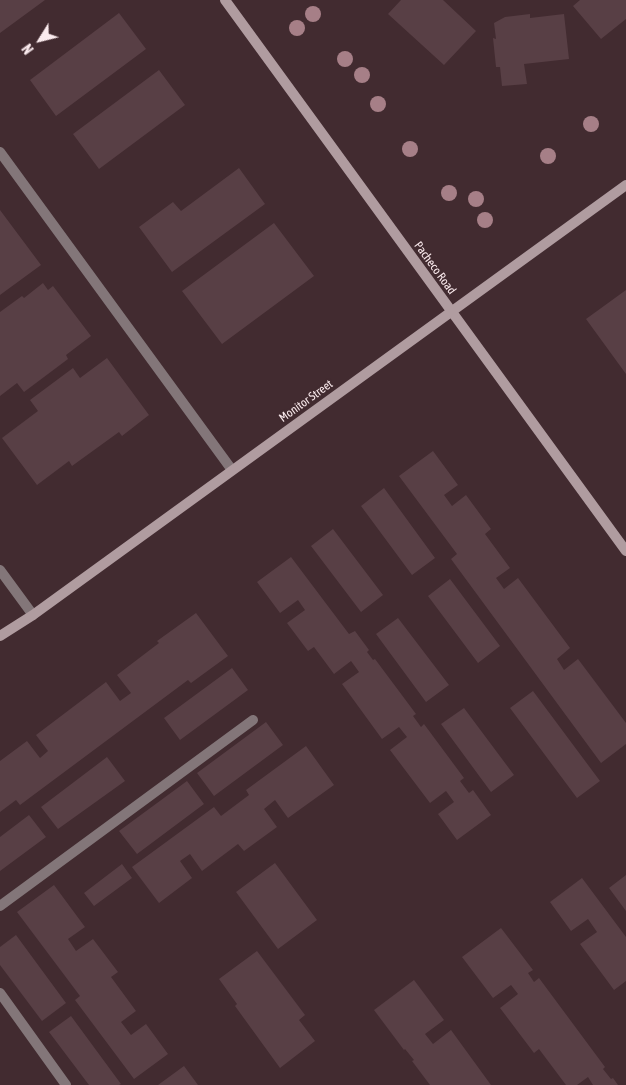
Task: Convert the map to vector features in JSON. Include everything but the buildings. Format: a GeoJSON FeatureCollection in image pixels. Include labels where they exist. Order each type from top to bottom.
{"type":"FeatureCollection","features":[{"type":"Feature","properties":{"kind":"street","name":"Pacheco Road"},"geometry":{"type":"LineString","coordinates":[[225,0],[626,551]]}},
{"type":"Feature","properties":{"kind":"street"},"geometry":{"type":"LineString","coordinates":[[0,152],[232,470]]}},
{"type":"Feature","properties":{"kind":"street","name":"Monitor Street"},"geometry":{"type":"LineString","coordinates":[[0,636],[626,184]]}},
{"type":"Feature","properties":{"kind":"street"},"geometry":{"type":"LineString","coordinates":[[0,570],[33,614]]}},
{"type":"Feature","properties":{"kind":"street"},"geometry":{"type":"LineString","coordinates":[[0,906],[254,720]]}},
{"type":"Feature","properties":{"kind":"street"},"geometry":{"type":"LineString","coordinates":[[0,993],[66,1085]]}}]}
